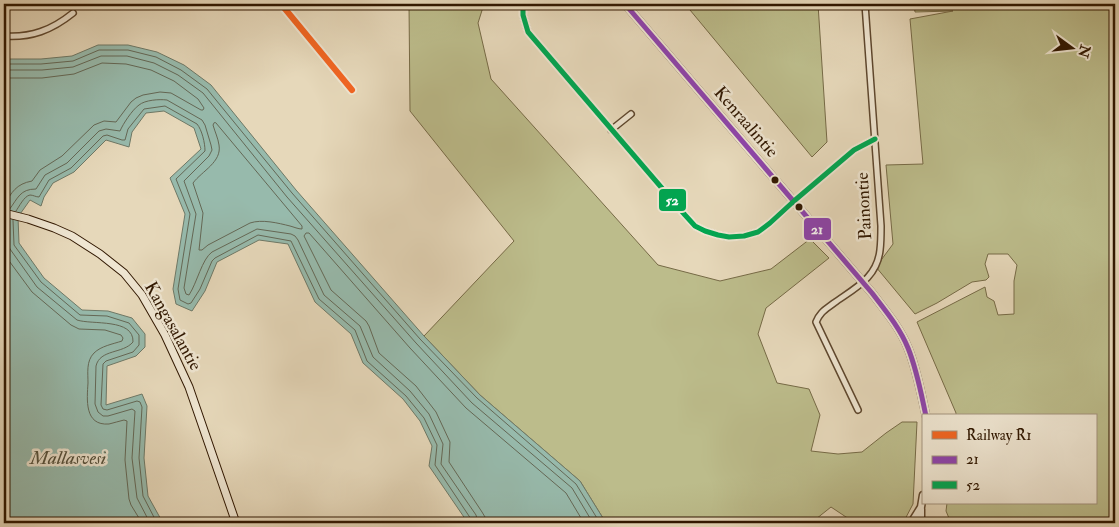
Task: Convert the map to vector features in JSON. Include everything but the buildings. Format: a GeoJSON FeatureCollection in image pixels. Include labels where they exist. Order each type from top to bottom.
{"type":"FeatureCollection","features":[{"type":"Feature","properties":{"kind":"main road","name":"Kangasalantie"},"geometry":{"type":"LineString","coordinates":[[4,213],[28,219],[72,236],[100,254],[124,273],[142,295],[165,335],[189,387],[236,523]]}},
{"type":"Feature","properties":{"kind":"street"},"geometry":{"type":"LineString","coordinates":[[523,4],[523,15],[528,32],[685,215],[695,226],[705,231],[729,237],[744,236],[758,232],[854,150],[875,139]]}},
{"type":"Feature","properties":{"kind":"street","name":"Kenraalintie"},"geometry":{"type":"LineString","coordinates":[[625,4],[864,282]]}},
{"type":"Feature","properties":{"kind":"street","name":"Painontie"},"geometry":{"type":"LineString","coordinates":[[864,282],[871,276],[876,267],[880,251],[881,226],[865,4]]}},
{"type":"Feature","properties":{"kind":"street"},"geometry":{"type":"LineString","coordinates":[[4,36],[43,32],[57,25],[73,13]]}},
{"type":"Feature","properties":{"kind":"street"},"geometry":{"type":"LineString","coordinates":[[611,130],[631,114]]}},
{"type":"Feature","properties":{"kind":"street"},"geometry":{"type":"LineString","coordinates":[[858,410],[816,322],[819,314],[864,282],[908,347],[919,382],[926,414]]}},
{"type":"Feature","properties":{"kind":"street"},"geometry":{"type":"LineString","coordinates":[[921,523],[922,502]]}},
{"type":"Feature","properties":{"kind":"street"},"geometry":{"type":"LineString","coordinates":[[911,523],[921,508]]}},
{"type":"Feature","properties":{"kind":"green space"},"geometry":{"type":"Polygon","coordinates":[[[409,4],[484,4],[478,23],[491,79],[658,265],[720,281],[771,269],[810,239],[829,258],[766,308],[758,334],[777,383],[809,389],[820,415],[811,451],[838,454],[862,452],[902,422],[917,422],[913,504],[903,523],[855,523],[831,507],[811,523],[606,523],[580,481],[480,395],[424,336],[514,241],[410,111],[409,4]]]}},
{"type":"Feature","properties":{"kind":"green space"},"geometry":{"type":"Polygon","coordinates":[[[685,4],[818,4],[827,142],[812,157],[685,4]]]}},
{"type":"Feature","properties":{"kind":"green space"},"geometry":{"type":"Polygon","coordinates":[[[914,4],[1115,4],[1115,523],[951,523],[946,511],[947,504],[1096,504],[1096,414],[956,414],[917,322],[985,287],[987,297],[994,301],[998,315],[1014,314],[1014,281],[1017,265],[1008,254],[988,254],[985,264],[989,277],[986,280],[972,282],[915,314],[876,267],[893,244],[886,165],[923,164],[910,19],[953,11],[915,12],[914,4]]]}},
{"type":"Feature","properties":{"kind":"water","name":"Mallasvesi"},"geometry":{"type":"Polygon","coordinates":[[[98,45],[128,45],[157,52],[184,65],[211,85],[296,190],[424,336],[480,395],[580,481],[606,523],[468,523],[429,466],[432,446],[420,421],[403,399],[363,363],[351,334],[315,302],[288,244],[259,240],[217,262],[205,291],[192,311],[176,304],[173,289],[185,214],[170,178],[201,149],[194,128],[164,111],[146,113],[132,132],[129,147],[106,140],[74,172],[53,183],[44,197],[41,206],[30,200],[18,217],[19,243],[44,278],[82,310],[108,311],[132,318],[145,334],[145,347],[136,356],[107,366],[106,405],[142,394],[147,406],[144,458],[148,496],[163,523],[4,523],[4,59],[41,59],[72,56],[98,45]]]}},
{"type":"Feature","properties":{"kind":"rail line","name":"R1"},"geometry":{"type":"LineString","coordinates":[[281,4],[352,90]]}},
{"type":"Feature","properties":{"kind":"transit line","name":"52"},"geometry":{"type":"LineString","coordinates":[[523,4],[523,15],[528,32],[685,215],[695,226],[705,231],[729,237],[744,236],[758,232],[854,150],[875,139]]}},
{"type":"Feature","properties":{"kind":"transit line","name":"21"},"geometry":{"type":"LineString","coordinates":[[625,4],[887,313],[901,333],[911,356],[926,414]]}}]}
